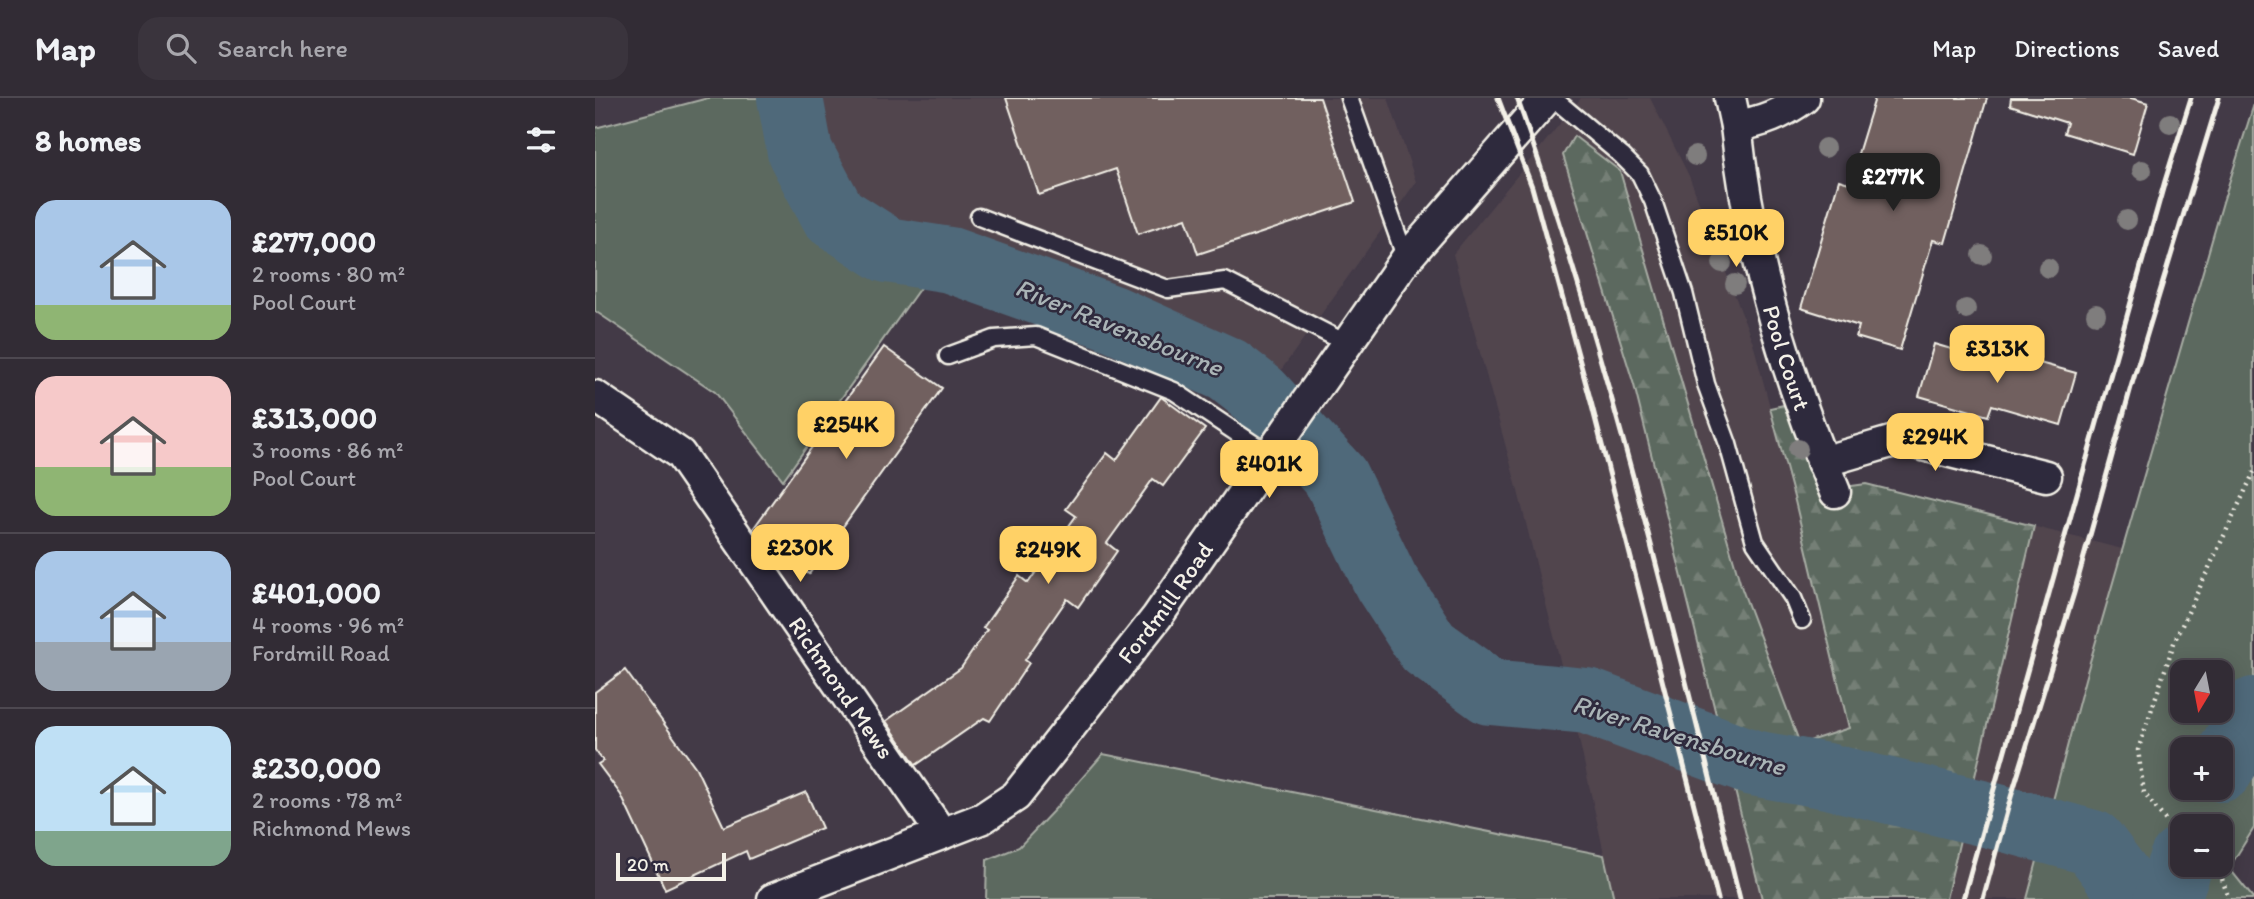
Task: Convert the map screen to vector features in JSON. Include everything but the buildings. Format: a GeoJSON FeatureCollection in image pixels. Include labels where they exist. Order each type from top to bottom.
{"type":"FeatureCollection","features":[{"type":"Feature","properties":{"kind":"street","name":"Fordmill Road"},"geometry":{"type":"LineString","coordinates":[[773,899],[983,818],[1016,796],[1157,617],[1406,259],[1547,98]]}},
{"type":"Feature","properties":{"kind":"street","name":"Pool Court"},"geometry":{"type":"LineString","coordinates":[[1733,112],[1757,123],[1772,118],[1804,98]]}},
{"type":"Feature","properties":{"kind":"street","name":"Pool Court"},"geometry":{"type":"LineString","coordinates":[[1733,112],[1742,183],[1753,237],[1794,383],[1835,492]]}},
{"type":"Feature","properties":{"kind":"street","name":"Richmond Mews"},"geometry":{"type":"LineString","coordinates":[[595,396],[680,454],[941,834]]}},
{"type":"Feature","properties":{"kind":"street"},"geometry":{"type":"LineString","coordinates":[[1822,462],[1891,442],[1911,442],[2046,476]]}},
{"type":"Feature","properties":{"kind":"lane"},"geometry":{"type":"LineString","coordinates":[[1349,98],[1406,259]]}},
{"type":"Feature","properties":{"kind":"lane"},"geometry":{"type":"LineString","coordinates":[[1553,98],[1640,174],[1653,201],[1683,293],[1706,384],[1728,444],[1755,542],[1793,598],[1802,621]]}},
{"type":"Feature","properties":{"kind":"lane"},"geometry":{"type":"LineString","coordinates":[[979,217],[1168,289],[1225,281],[1346,343]]}},
{"type":"Feature","properties":{"kind":"lane"},"geometry":{"type":"LineString","coordinates":[[948,356],[994,339],[1036,336],[1174,391],[1270,455]]}},
{"type":"Feature","properties":{"kind":"path"},"geometry":{"type":"LineString","coordinates":[[2170,826],[2144,793],[2138,750],[2175,640],[2254,472]]}},
{"type":"Feature","properties":{"kind":"path"},"geometry":{"type":"LineString","coordinates":[[2222,879],[2229,899]]}},
{"type":"Feature","properties":{"kind":"shaded area"},"geometry":{"type":"Polygon","coordinates":[[[801,98],[1388,98],[1416,182],[1266,391],[1232,362],[963,253],[915,246],[867,223],[833,188],[813,154],[802,119],[801,98]]]}},
{"type":"Feature","properties":{"kind":"shaded area"},"geometry":{"type":"Polygon","coordinates":[[[1581,98],[1650,98],[1689,176],[1753,343],[1795,501],[1830,490],[1866,484],[2122,549],[2027,899],[1614,899],[1575,721],[1518,491],[1453,254],[1581,98]]]}},
{"type":"Feature","properties":{"kind":"green space"},"geometry":{"type":"Polygon","coordinates":[[[708,98],[775,98],[779,136],[786,164],[816,209],[831,225],[867,250],[887,261],[929,275],[783,480],[715,392],[595,311],[595,128],[708,98]]]}},
{"type":"Feature","properties":{"kind":"green space"},"geometry":{"type":"Polygon","coordinates":[[[2254,104],[2254,828],[2233,862],[2233,814],[2170,814],[2170,877],[2233,877],[2233,873],[2254,899],[2027,899],[2085,679],[2223,202],[2254,104]]]}},
{"type":"Feature","properties":{"kind":"green space"},"geometry":{"type":"Polygon","coordinates":[[[1574,136],[1620,171],[1742,589],[1800,744],[1849,728],[1770,408],[1784,405],[1830,489],[1866,484],[2034,526],[1946,899],[1762,899],[1634,385],[1563,155],[1574,136]]]}},
{"type":"Feature","properties":{"kind":"green space"},"geometry":{"type":"Polygon","coordinates":[[[1103,754],[1604,855],[1614,899],[986,899],[987,860],[1019,847],[1103,754]]]}},
{"type":"Feature","properties":{"kind":"waterway","name":"River Ravensbourne"},"geometry":{"type":"LineString","coordinates":[[790,98],[800,152],[834,216],[887,250],[950,260],[1112,318],[1228,370],[1260,395],[1336,478],[1386,582],[1428,647],[1490,692],[1587,701],[1753,763],[1827,776],[2093,843],[2135,899]]}},
{"type":"Feature","properties":{"kind":"waterway"},"geometry":{"type":"LineString","coordinates":[[2233,748],[2254,710]]}},
{"type":"Feature","properties":{"kind":"waterway"},"geometry":{"type":"LineString","coordinates":[[2167,899],[2175,877]]}},
{"type":"Feature","properties":{"kind":"railway"},"geometry":{"type":"LineString","coordinates":[[1498,98],[1532,187],[1591,402],[1718,899]]}},
{"type":"Feature","properties":{"kind":"railway"},"geometry":{"type":"LineString","coordinates":[[1517,98],[1551,197],[1611,396],[1665,596],[1740,899]]}},
{"type":"Feature","properties":{"kind":"railway"},"geometry":{"type":"LineString","coordinates":[[1963,899],[2165,181],[2191,98]]}},
{"type":"Feature","properties":{"kind":"railway"},"geometry":{"type":"LineString","coordinates":[[1983,899],[2011,797],[2074,593],[2131,387],[2219,98]]}}]}
